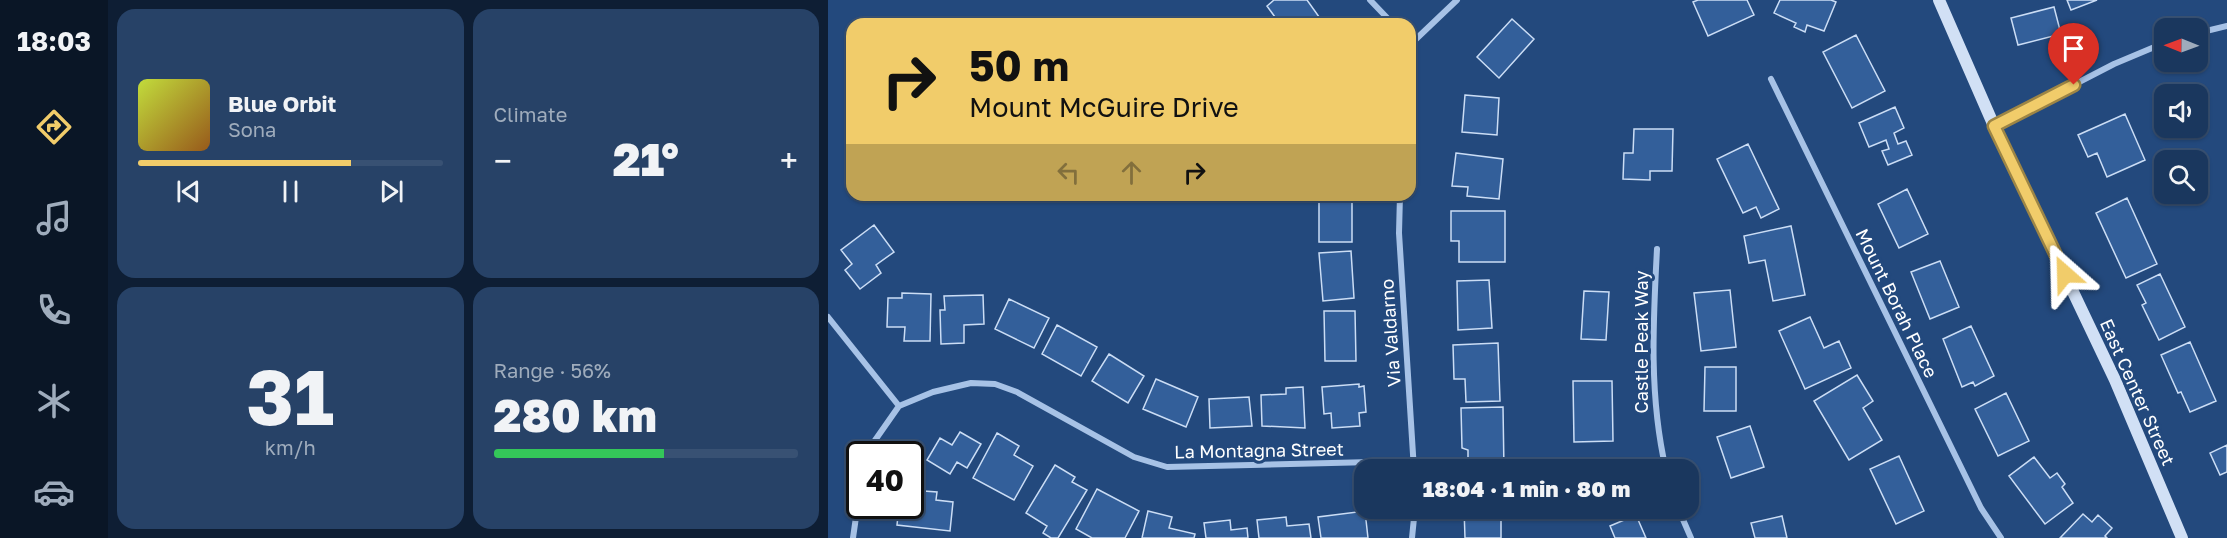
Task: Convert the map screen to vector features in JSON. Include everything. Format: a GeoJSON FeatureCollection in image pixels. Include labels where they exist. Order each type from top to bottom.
{"type":"FeatureCollection","features":[{"type":"Feature","properties":{"kind":"street"},"geometry":{"type":"LineString","coordinates":[[1370,0],[1387,18]]}},
{"type":"Feature","properties":{"kind":"street"},"geometry":{"type":"LineString","coordinates":[[1416,36],[1457,0]]}},
{"type":"Feature","properties":{"kind":"street","name":"East Center Street"},"geometry":{"type":"LineString","coordinates":[[1939,0],[1994,126],[2115,380],[2182,538]]}},
{"type":"Feature","properties":{"kind":"street"},"geometry":{"type":"LineString","coordinates":[[2208,31],[2227,26]]}},
{"type":"Feature","properties":{"kind":"street"},"geometry":{"type":"LineString","coordinates":[[1994,126],[2114,64],[2154,47]]}},
{"type":"Feature","properties":{"kind":"street","name":"Mount Borah Place"},"geometry":{"type":"LineString","coordinates":[[1771,79],[1981,508],[2001,538]]}},
{"type":"Feature","properties":{"kind":"street","name":"Via Valdarno"},"geometry":{"type":"LineString","coordinates":[[1400,201],[1399,233],[1413,459]]}},
{"type":"Feature","properties":{"kind":"street","name":"Castle Peak Way"},"geometry":{"type":"LineString","coordinates":[[1657,249],[1653,360],[1656,429],[1663,459]]}},
{"type":"Feature","properties":{"kind":"street"},"geometry":{"type":"LineString","coordinates":[[828,317],[899,406],[874,441]]}},
{"type":"Feature","properties":{"kind":"street","name":"La Montagna Street"},"geometry":{"type":"LineString","coordinates":[[899,406],[933,392],[971,383],[995,384],[1017,392],[1134,457],[1167,467],[1354,462]]}},
{"type":"Feature","properties":{"kind":"street"},"geometry":{"type":"LineString","coordinates":[[853,538],[856,519]]}},
{"type":"Feature","properties":{"kind":"street"},"geometry":{"type":"LineString","coordinates":[[1413,538],[1414,519]]}},
{"type":"Feature","properties":{"kind":"street"},"geometry":{"type":"LineString","coordinates":[[1683,519],[1691,538]]}},
{"type":"Feature","properties":{"kind":"building"},"geometry":{"type":"Polygon","coordinates":[[[1274,0],[1307,0],[1320,18],[1276,18],[1267,6],[1274,0]]]}},
{"type":"Feature","properties":{"kind":"building"},"geometry":{"type":"Polygon","coordinates":[[[1698,0],[1747,0],[1754,15],[1708,36],[1693,2],[1698,0]]]}},
{"type":"Feature","properties":{"kind":"building"},"geometry":{"type":"Polygon","coordinates":[[[1780,0],[1831,0],[1836,2],[1824,31],[1807,25],[1805,32],[1794,27],[1796,23],[1774,13],[1780,0]]]}},
{"type":"Feature","properties":{"kind":"building"},"geometry":{"type":"Polygon","coordinates":[[[2067,0],[2097,0],[2071,10],[2067,0]]]}},
{"type":"Feature","properties":{"kind":"building"},"geometry":{"type":"Polygon","coordinates":[[[2054,7],[2061,34],[2018,45],[2011,18],[2054,7]]]}},
{"type":"Feature","properties":{"kind":"building"},"geometry":{"type":"Polygon","coordinates":[[[1512,19],[1534,39],[1499,78],[1477,57],[1512,19]]]}},
{"type":"Feature","properties":{"kind":"building"},"geometry":{"type":"Polygon","coordinates":[[[1856,35],[1885,91],[1852,108],[1823,52],[1856,35]]]}},
{"type":"Feature","properties":{"kind":"building"},"geometry":{"type":"Polygon","coordinates":[[[1465,95],[1499,98],[1497,135],[1462,132],[1465,95]]]}},
{"type":"Feature","properties":{"kind":"building"},"geometry":{"type":"Polygon","coordinates":[[[1895,107],[1904,128],[1894,133],[1898,144],[1906,141],[1912,155],[1888,165],[1882,151],[1889,149],[1886,140],[1869,147],[1859,123],[1895,107]]]}},
{"type":"Feature","properties":{"kind":"building"},"geometry":{"type":"Polygon","coordinates":[[[2125,114],[2145,160],[2107,177],[2097,153],[2088,157],[2078,135],[2125,114]]]}},
{"type":"Feature","properties":{"kind":"building"},"geometry":{"type":"Polygon","coordinates":[[[1634,129],[1673,129],[1672,171],[1650,171],[1650,180],[1623,179],[1624,153],[1633,153],[1634,129]]]}},
{"type":"Feature","properties":{"kind":"building"},"geometry":{"type":"Polygon","coordinates":[[[1748,144],[1779,209],[1761,218],[1756,207],[1743,213],[1717,159],[1748,144]]]}},
{"type":"Feature","properties":{"kind":"building"},"geometry":{"type":"Polygon","coordinates":[[[1456,153],[1503,159],[1499,199],[1467,196],[1468,187],[1452,186],[1456,153]]]}},
{"type":"Feature","properties":{"kind":"building"},"geometry":{"type":"Polygon","coordinates":[[[1907,189],[1928,234],[1899,248],[1878,204],[1907,189]]]}},
{"type":"Feature","properties":{"kind":"building"},"geometry":{"type":"Polygon","coordinates":[[[2127,198],[2157,264],[2126,278],[2096,213],[2127,198]]]}},
{"type":"Feature","properties":{"kind":"building"},"geometry":{"type":"Polygon","coordinates":[[[1319,201],[1352,201],[1352,242],[1319,242],[1319,201]]]}},
{"type":"Feature","properties":{"kind":"building"},"geometry":{"type":"Polygon","coordinates":[[[1451,211],[1505,211],[1505,262],[1459,262],[1459,241],[1451,241],[1451,211]]]}},
{"type":"Feature","properties":{"kind":"building"},"geometry":{"type":"Polygon","coordinates":[[[874,225],[894,252],[876,265],[881,273],[860,289],[845,270],[852,264],[841,250],[874,225]]]}},
{"type":"Feature","properties":{"kind":"building"},"geometry":{"type":"Polygon","coordinates":[[[1791,226],[1805,295],[1773,301],[1765,260],[1749,263],[1744,236],[1791,226]]]}},
{"type":"Feature","properties":{"kind":"building"},"geometry":{"type":"Polygon","coordinates":[[[1351,251],[1354,298],[1323,301],[1319,253],[1351,251]]]}},
{"type":"Feature","properties":{"kind":"building"},"geometry":{"type":"Polygon","coordinates":[[[1940,261],[1959,307],[1930,319],[1911,272],[1940,261]]]}},
{"type":"Feature","properties":{"kind":"building"},"geometry":{"type":"Polygon","coordinates":[[[2160,274],[2185,327],[2159,340],[2142,305],[2146,303],[2137,285],[2160,274]]]}},
{"type":"Feature","properties":{"kind":"building"},"geometry":{"type":"Polygon","coordinates":[[[1489,280],[1492,328],[1458,330],[1457,281],[1489,280]]]}},
{"type":"Feature","properties":{"kind":"building"},"geometry":{"type":"Polygon","coordinates":[[[1730,290],[1736,347],[1701,351],[1694,293],[1730,290]]]}},
{"type":"Feature","properties":{"kind":"building"},"geometry":{"type":"Polygon","coordinates":[[[1584,291],[1609,292],[1606,340],[1581,339],[1584,291]]]}},
{"type":"Feature","properties":{"kind":"building"},"geometry":{"type":"Polygon","coordinates":[[[902,293],[931,294],[930,341],[904,341],[905,327],[887,327],[888,298],[902,298],[902,293]]]}},
{"type":"Feature","properties":{"kind":"building"},"geometry":{"type":"Polygon","coordinates":[[[983,295],[984,324],[964,325],[964,343],[941,344],[940,310],[945,310],[944,296],[983,295]]]}},
{"type":"Feature","properties":{"kind":"building"},"geometry":{"type":"Polygon","coordinates":[[[1009,299],[1049,318],[1034,348],[995,329],[1009,299]]]}},
{"type":"Feature","properties":{"kind":"building"},"geometry":{"type":"Polygon","coordinates":[[[1324,311],[1355,311],[1356,361],[1325,361],[1324,311]]]}},
{"type":"Feature","properties":{"kind":"building"},"geometry":{"type":"Polygon","coordinates":[[[1810,317],[1824,348],[1839,341],[1851,368],[1805,389],[1779,331],[1810,317]]]}},
{"type":"Feature","properties":{"kind":"building"},"geometry":{"type":"Polygon","coordinates":[[[1057,325],[1097,347],[1081,376],[1042,354],[1057,325]]]}},
{"type":"Feature","properties":{"kind":"building"},"geometry":{"type":"Polygon","coordinates":[[[1971,326],[1994,376],[1975,386],[1973,382],[1962,387],[1943,339],[1971,326]]]}},
{"type":"Feature","properties":{"kind":"building"},"geometry":{"type":"Polygon","coordinates":[[[2190,342],[2216,401],[2190,412],[2181,392],[2178,393],[2161,355],[2190,342]]]}},
{"type":"Feature","properties":{"kind":"building"},"geometry":{"type":"Polygon","coordinates":[[[1498,343],[1500,401],[1466,402],[1465,379],[1454,379],[1453,345],[1498,343]]]}},
{"type":"Feature","properties":{"kind":"building"},"geometry":{"type":"Polygon","coordinates":[[[1109,354],[1144,376],[1128,403],[1092,381],[1109,354]]]}},
{"type":"Feature","properties":{"kind":"building"},"geometry":{"type":"Polygon","coordinates":[[[1705,367],[1736,367],[1736,411],[1704,411],[1705,367]]]}},
{"type":"Feature","properties":{"kind":"building"},"geometry":{"type":"Polygon","coordinates":[[[1857,375],[1873,401],[1863,408],[1882,440],[1849,460],[1814,401],[1857,375]]]}},
{"type":"Feature","properties":{"kind":"building"},"geometry":{"type":"Polygon","coordinates":[[[1156,379],[1198,397],[1186,427],[1143,409],[1156,379]]]}},
{"type":"Feature","properties":{"kind":"building"},"geometry":{"type":"Polygon","coordinates":[[[1573,381],[1612,381],[1613,441],[1574,442],[1573,381]]]}},
{"type":"Feature","properties":{"kind":"building"},"geometry":{"type":"Polygon","coordinates":[[[1359,384],[1359,387],[1364,386],[1366,412],[1359,413],[1360,426],[1332,428],[1331,413],[1324,414],[1322,387],[1359,384]]]}},
{"type":"Feature","properties":{"kind":"building"},"geometry":{"type":"Polygon","coordinates":[[[1303,387],[1305,428],[1262,426],[1261,395],[1286,394],[1286,388],[1303,387]]]}},
{"type":"Feature","properties":{"kind":"building"},"geometry":{"type":"Polygon","coordinates":[[[2006,393],[2029,441],[1998,456],[1975,409],[2006,393]]]}},
{"type":"Feature","properties":{"kind":"building"},"geometry":{"type":"Polygon","coordinates":[[[1249,397],[1252,426],[1210,428],[1209,399],[1249,397]]]}},
{"type":"Feature","properties":{"kind":"building"},"geometry":{"type":"Polygon","coordinates":[[[1503,407],[1504,459],[1468,459],[1468,450],[1462,448],[1461,408],[1503,407]]]}},
{"type":"Feature","properties":{"kind":"building"},"geometry":{"type":"Polygon","coordinates":[[[1750,426],[1764,467],[1731,478],[1717,437],[1750,426]]]}},
{"type":"Feature","properties":{"kind":"building"},"geometry":{"type":"Polygon","coordinates":[[[960,432],[981,444],[967,468],[957,462],[950,474],[927,460],[940,438],[952,445],[960,432]]]}},
{"type":"Feature","properties":{"kind":"building"},"geometry":{"type":"Polygon","coordinates":[[[997,433],[1019,446],[1014,455],[1033,466],[1014,500],[973,478],[997,433]]]}},
{"type":"Feature","properties":{"kind":"building"},"geometry":{"type":"Polygon","coordinates":[[[2227,445],[2227,472],[2220,475],[2210,453],[2227,445]]]}},
{"type":"Feature","properties":{"kind":"building"},"geometry":{"type":"Polygon","coordinates":[[[1899,456],[1924,511],[1896,524],[1870,469],[1899,456]]]}},
{"type":"Feature","properties":{"kind":"building"},"geometry":{"type":"Polygon","coordinates":[[[2034,457],[2050,478],[2057,473],[2065,484],[2062,487],[2073,503],[2045,524],[2009,476],[2034,457]]]}},
{"type":"Feature","properties":{"kind":"building"},"geometry":{"type":"Polygon","coordinates":[[[1055,465],[1075,477],[1072,482],[1087,490],[1058,538],[1051,538],[1043,533],[1047,526],[1026,513],[1055,465]]]}},
{"type":"Feature","properties":{"kind":"building"},"geometry":{"type":"Polygon","coordinates":[[[1097,489],[1139,511],[1125,538],[1092,538],[1076,529],[1097,489]]]}},
{"type":"Feature","properties":{"kind":"building"},"geometry":{"type":"Polygon","coordinates":[[[924,491],[937,492],[936,500],[953,502],[950,531],[897,525],[898,519],[924,519],[924,491]]]}},
{"type":"Feature","properties":{"kind":"building"},"geometry":{"type":"Polygon","coordinates":[[[1148,511],[1172,517],[1169,528],[1195,534],[1194,538],[1142,538],[1148,511]]]}},
{"type":"Feature","properties":{"kind":"building"},"geometry":{"type":"Polygon","coordinates":[[[1354,512],[1354,519],[1366,519],[1368,538],[1321,538],[1318,517],[1354,512]]]}},
{"type":"Feature","properties":{"kind":"building"},"geometry":{"type":"Polygon","coordinates":[[[2083,514],[2092,522],[2098,515],[2112,528],[2105,536],[2107,538],[2060,538],[2083,514]]]}},
{"type":"Feature","properties":{"kind":"building"},"geometry":{"type":"Polygon","coordinates":[[[1782,516],[1787,538],[1755,538],[1751,523],[1782,516]]]}},
{"type":"Feature","properties":{"kind":"building"},"geometry":{"type":"Polygon","coordinates":[[[1286,517],[1287,526],[1309,524],[1311,538],[1259,538],[1257,520],[1286,517]]]}},
{"type":"Feature","properties":{"kind":"building"},"geometry":{"type":"Polygon","coordinates":[[[1464,519],[1501,519],[1501,538],[1465,538],[1464,519]]]}},
{"type":"Feature","properties":{"kind":"building"},"geometry":{"type":"Polygon","coordinates":[[[1627,519],[1638,519],[1646,538],[1615,538],[1610,526],[1627,519]]]}},
{"type":"Feature","properties":{"kind":"building"},"geometry":{"type":"Polygon","coordinates":[[[1230,520],[1231,530],[1247,528],[1248,538],[1206,538],[1204,523],[1230,520]]]}},
{"type":"Feature","properties":{"kind":"route"},"geometry":{"type":"LineString","coordinates":[[2065,274],[1994,126],[2074,85]]}}]}
